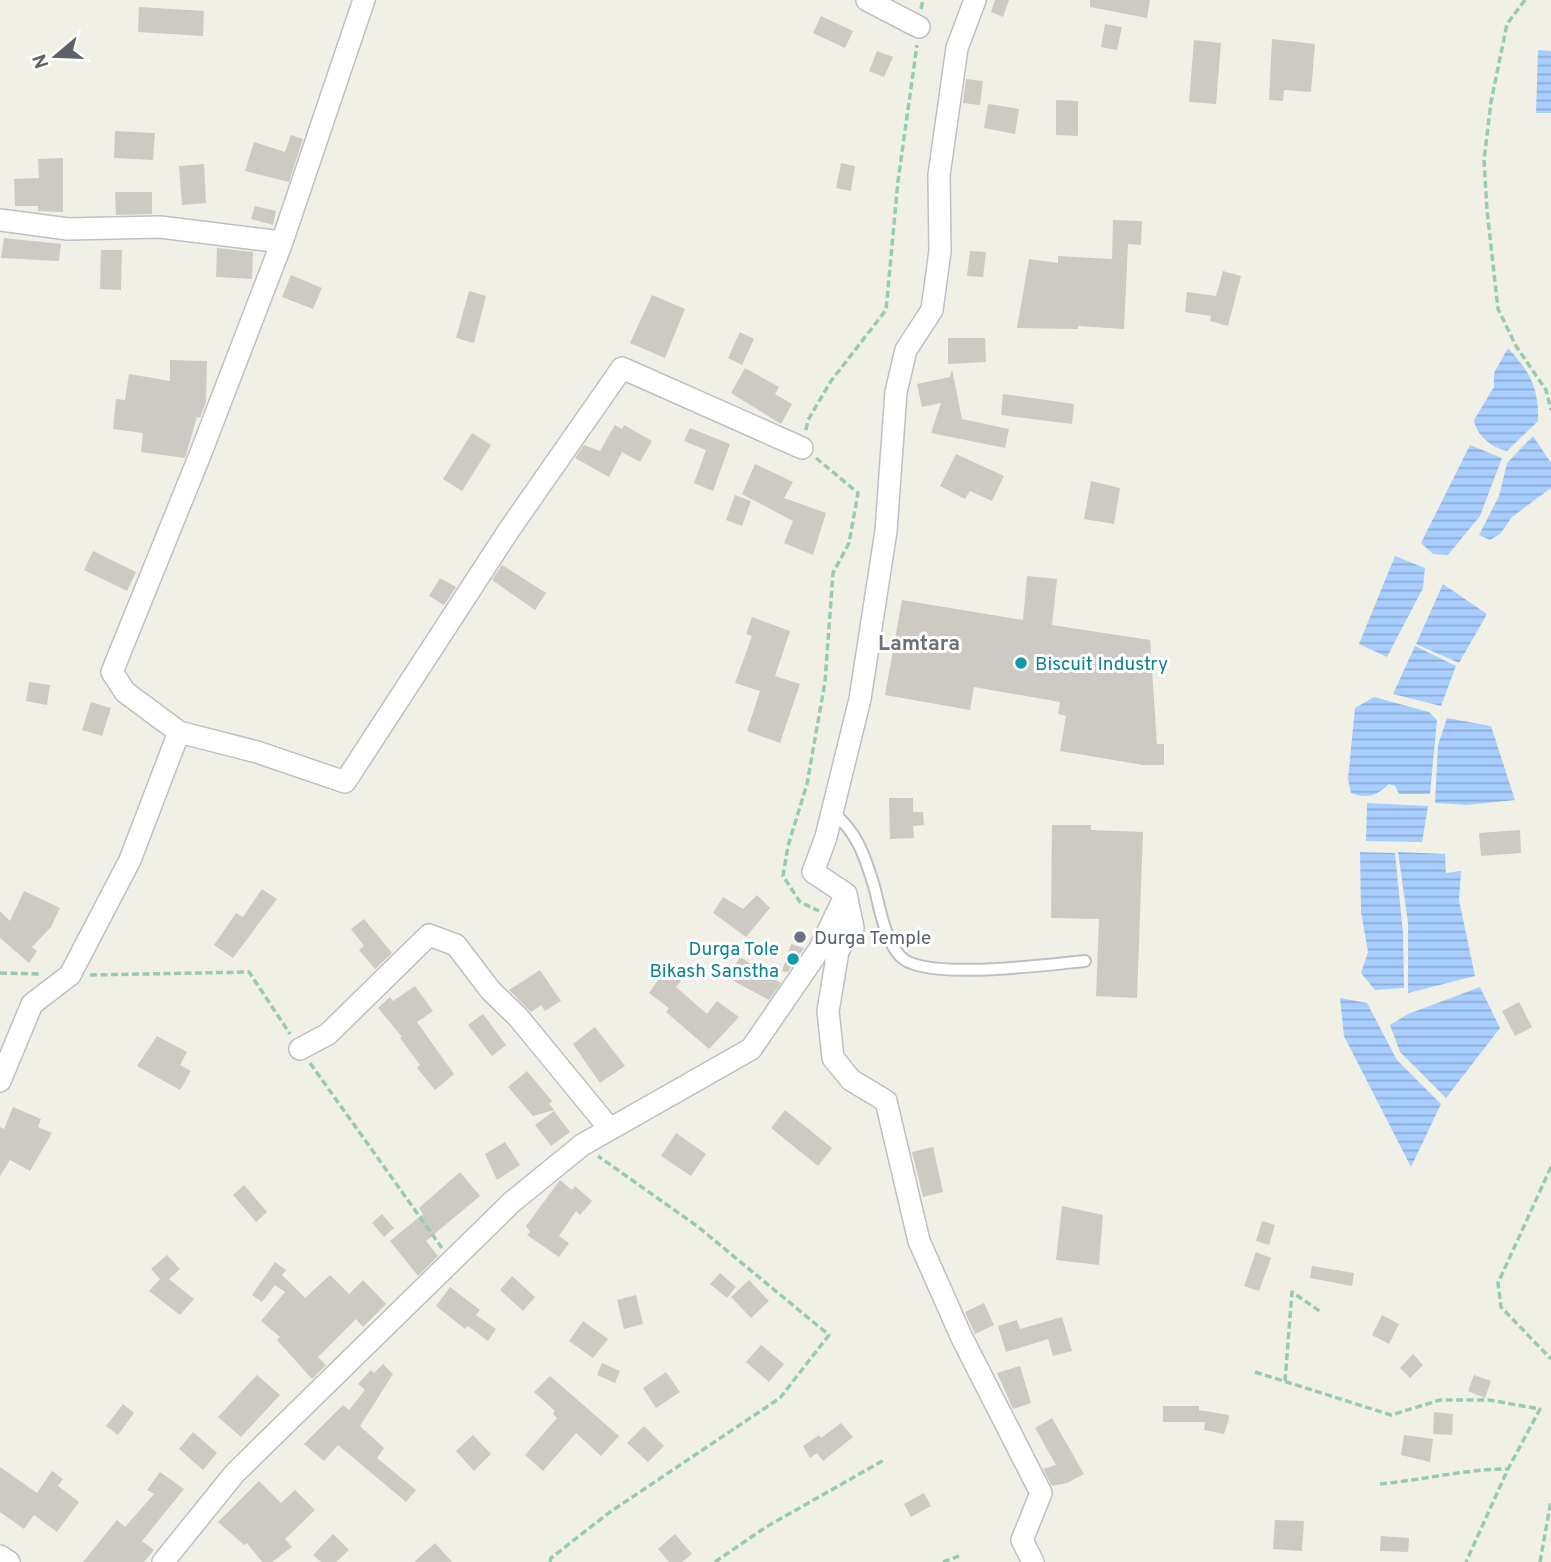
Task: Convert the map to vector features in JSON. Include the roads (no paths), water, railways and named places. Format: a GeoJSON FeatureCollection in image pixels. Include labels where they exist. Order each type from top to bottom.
{"type":"FeatureCollection","features":[{"type":"Feature","properties":{"kind":"street"},"geometry":{"type":"LineString","coordinates":[[364,0],[282,242],[112,672],[125,692],[179,732],[257,752],[345,782],[509,530],[622,368],[802,448]]}},
{"type":"Feature","properties":{"kind":"street"},"geometry":{"type":"LineString","coordinates":[[867,0],[919,27]]}},
{"type":"Feature","properties":{"kind":"street"},"geometry":{"type":"LineString","coordinates":[[975,0],[955,60],[939,175],[940,251],[932,310],[906,351],[896,392],[887,531],[860,699],[832,812],[813,872],[845,894],[853,928],[838,951],[828,1012],[833,1058],[851,1080],[886,1101],[919,1241],[962,1338],[1041,1493],[1022,1540],[1033,1562]]}},
{"type":"Feature","properties":{"kind":"street"},"geometry":{"type":"LineString","coordinates":[[0,220],[68,229],[160,227],[282,242]]}},
{"type":"Feature","properties":{"kind":"street"},"geometry":{"type":"LineString","coordinates":[[0,1081],[32,1004],[70,975],[130,860],[179,732]]}},
{"type":"Feature","properties":{"kind":"street"},"geometry":{"type":"LineString","coordinates":[[163,1562],[235,1474],[513,1202],[582,1145],[751,1049],[819,950],[845,894]]}},
{"type":"Feature","properties":{"kind":"street"},"geometry":{"type":"LineString","coordinates":[[300,1049],[328,1034],[429,935],[456,945],[491,992],[518,1017],[610,1129]]}},
{"type":"Feature","properties":{"kind":"street"},"geometry":{"type":"LineString","coordinates":[[0,1556],[9,1562]]}},
{"type":"Feature","properties":{"kind":"lane"},"geometry":{"type":"LineString","coordinates":[[832,812],[844,822],[862,848],[882,920],[900,957],[917,967],[971,970],[1085,961]]}},
{"type":"Feature","properties":{"kind":"water"},"geometry":{"type":"Polygon","coordinates":[[[1538,50],[1551,51],[1551,113],[1536,113],[1538,50]]]}},
{"type":"Feature","properties":{"kind":"water"},"geometry":{"type":"Polygon","coordinates":[[[1508,348],[1532,381],[1537,399],[1538,421],[1507,451],[1486,440],[1475,426],[1474,420],[1494,387],[1494,373],[1508,348]]]}},
{"type":"Feature","properties":{"kind":"water"},"geometry":{"type":"Polygon","coordinates":[[[1533,436],[1551,463],[1551,488],[1512,517],[1500,534],[1490,540],[1479,535],[1499,496],[1507,463],[1533,436]]]}},
{"type":"Feature","properties":{"kind":"water"},"geometry":{"type":"Polygon","coordinates":[[[1470,445],[1502,458],[1480,516],[1448,555],[1433,554],[1421,543],[1470,445]]]}},
{"type":"Feature","properties":{"kind":"water"},"geometry":{"type":"Polygon","coordinates":[[[1395,556],[1425,568],[1423,588],[1387,657],[1359,644],[1395,556]]]}},
{"type":"Feature","properties":{"kind":"water"},"geometry":{"type":"Polygon","coordinates":[[[1443,584],[1487,614],[1459,663],[1416,644],[1443,584]]]}},
{"type":"Feature","properties":{"kind":"water"},"geometry":{"type":"Polygon","coordinates":[[[1415,646],[1456,666],[1441,706],[1393,694],[1415,646]]]}},
{"type":"Feature","properties":{"kind":"water"},"geometry":{"type":"Polygon","coordinates":[[[1374,697],[1429,712],[1437,720],[1430,794],[1399,794],[1395,786],[1389,784],[1371,795],[1351,793],[1348,779],[1355,708],[1374,697]]]}},
{"type":"Feature","properties":{"kind":"water"},"geometry":{"type":"Polygon","coordinates":[[[1447,718],[1491,726],[1515,800],[1467,805],[1435,803],[1438,745],[1447,718]]]}},
{"type":"Feature","properties":{"kind":"water"},"geometry":{"type":"Polygon","coordinates":[[[1367,803],[1428,806],[1422,842],[1366,841],[1367,803]]]}},
{"type":"Feature","properties":{"kind":"water"},"geometry":{"type":"Polygon","coordinates":[[[1360,852],[1395,853],[1403,933],[1404,988],[1375,990],[1361,973],[1368,952],[1361,912],[1360,852]]]}},
{"type":"Feature","properties":{"kind":"water"},"geometry":{"type":"Polygon","coordinates":[[[1398,852],[1445,854],[1446,873],[1461,871],[1459,900],[1475,976],[1408,993],[1408,923],[1398,852]]]}},
{"type":"Feature","properties":{"kind":"water"},"geometry":{"type":"Polygon","coordinates":[[[1480,987],[1500,1028],[1446,1098],[1400,1052],[1390,1025],[1408,1014],[1480,987]]]}},
{"type":"Feature","properties":{"kind":"water"},"geometry":{"type":"Polygon","coordinates":[[[1340,998],[1367,1003],[1397,1060],[1441,1104],[1411,1167],[1344,1036],[1340,998]]]}},
{"type":"Feature","properties":{"kind":"place","name":"Biscuit Industry"},"geometry":{"type":"Point","coordinates":[1021,663]}},
{"type":"Feature","properties":{"kind":"place","name":"Durga Temple"},"geometry":{"type":"Point","coordinates":[800,937]}},
{"type":"Feature","properties":{"kind":"place","name":"Durga Tole Bikash Sanstha"},"geometry":{"type":"Point","coordinates":[793,959]}},
{"type":"Feature","properties":{"kind":"district","name":"Lamtara"},"geometry":{"type":"Point","coordinates":[919,643]}}]}
